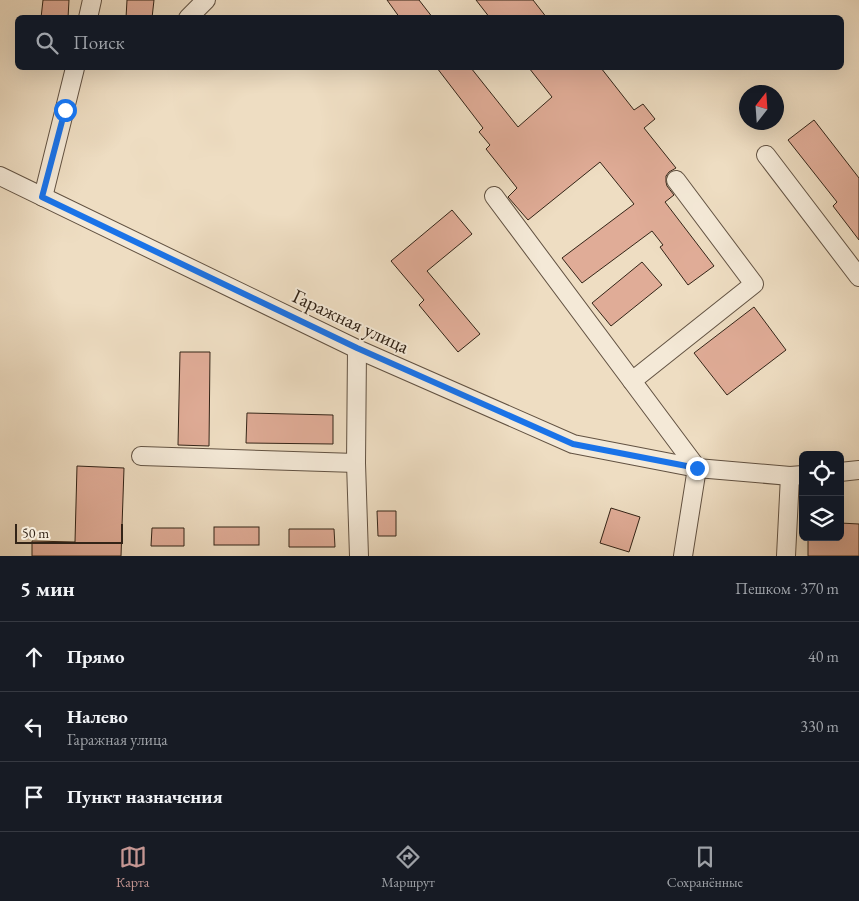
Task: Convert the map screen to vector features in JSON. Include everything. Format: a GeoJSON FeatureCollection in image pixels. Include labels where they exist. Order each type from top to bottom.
{"type":"FeatureCollection","features":[{"type":"Feature","properties":{"kind":"street"},"geometry":{"type":"LineString","coordinates":[[89,15],[92,0]]}},
{"type":"Feature","properties":{"kind":"street"},"geometry":{"type":"LineString","coordinates":[[191,15],[206,0]]}},
{"type":"Feature","properties":{"kind":"street"},"geometry":{"type":"LineString","coordinates":[[42,197],[77,70]]}},
{"type":"Feature","properties":{"kind":"street"},"geometry":{"type":"LineString","coordinates":[[766,155],[859,277]]}},
{"type":"Feature","properties":{"kind":"street","name":"Гаражная улица"},"geometry":{"type":"LineString","coordinates":[[0,176],[357,348],[573,444],[697,468],[796,475]]}},
{"type":"Feature","properties":{"kind":"street"},"geometry":{"type":"LineString","coordinates":[[632,381],[754,284],[676,180]]}},
{"type":"Feature","properties":{"kind":"street"},"geometry":{"type":"LineString","coordinates":[[494,196],[697,468],[683,556]]}},
{"type":"Feature","properties":{"kind":"street"},"geometry":{"type":"LineString","coordinates":[[357,348],[356,463],[359,556]]}},
{"type":"Feature","properties":{"kind":"street"},"geometry":{"type":"LineString","coordinates":[[141,456],[356,463]]}},
{"type":"Feature","properties":{"kind":"street"},"geometry":{"type":"LineString","coordinates":[[844,472],[859,470]]}},
{"type":"Feature","properties":{"kind":"street"},"geometry":{"type":"LineString","coordinates":[[786,556],[796,475]]}},
{"type":"Feature","properties":{"kind":"building"},"geometry":{"type":"Polygon","coordinates":[[[43,0],[69,0],[68,15],[41,15],[43,0]]]}},
{"type":"Feature","properties":{"kind":"building"},"geometry":{"type":"Polygon","coordinates":[[[127,0],[154,0],[152,15],[126,15],[127,0]]]}},
{"type":"Feature","properties":{"kind":"building"},"geometry":{"type":"Polygon","coordinates":[[[387,0],[419,0],[431,15],[398,15],[387,0]]]}},
{"type":"Feature","properties":{"kind":"building"},"geometry":{"type":"Polygon","coordinates":[[[476,0],[533,0],[545,15],[488,15],[476,0]]]}},
{"type":"Feature","properties":{"kind":"building"},"geometry":{"type":"Polygon","coordinates":[[[439,70],[473,70],[518,127],[552,97],[531,70],[603,70],[634,110],[643,104],[655,119],[644,128],[676,168],[666,176],[667,186],[674,195],[665,202],[714,266],[688,285],[660,247],[663,245],[652,231],[582,283],[562,258],[634,204],[600,162],[528,220],[508,197],[517,188],[486,149],[490,145],[479,132],[483,128],[439,70]]]}},
{"type":"Feature","properties":{"kind":"building"},"geometry":{"type":"Polygon","coordinates":[[[814,120],[859,178],[859,240],[833,206],[837,202],[788,140],[814,120]]]}},
{"type":"Feature","properties":{"kind":"building"},"geometry":{"type":"Polygon","coordinates":[[[452,210],[472,234],[427,271],[480,334],[458,352],[419,305],[424,300],[391,261],[452,210]]]}},
{"type":"Feature","properties":{"kind":"building"},"geometry":{"type":"Polygon","coordinates":[[[642,262],[662,285],[611,326],[592,303],[642,262]]]}},
{"type":"Feature","properties":{"kind":"building"},"geometry":{"type":"Polygon","coordinates":[[[754,307],[786,350],[727,395],[694,353],[754,307]]]}},
{"type":"Feature","properties":{"kind":"building"},"geometry":{"type":"Polygon","coordinates":[[[180,352],[210,352],[209,446],[178,445],[180,352]]]}},
{"type":"Feature","properties":{"kind":"building"},"geometry":{"type":"Polygon","coordinates":[[[247,413],[333,415],[333,444],[246,443],[247,413]]]}},
{"type":"Feature","properties":{"kind":"building"},"geometry":{"type":"Polygon","coordinates":[[[77,466],[124,468],[121,556],[32,556],[32,541],[75,542],[77,466]]]}},
{"type":"Feature","properties":{"kind":"building"},"geometry":{"type":"Polygon","coordinates":[[[611,508],[640,517],[629,552],[600,543],[611,508]]]}},
{"type":"Feature","properties":{"kind":"building"},"geometry":{"type":"Polygon","coordinates":[[[377,511],[396,511],[396,536],[378,536],[377,511]]]}},
{"type":"Feature","properties":{"kind":"building"},"geometry":{"type":"Polygon","coordinates":[[[844,523],[859,524],[859,556],[808,556],[808,541],[844,541],[844,523]]]}},
{"type":"Feature","properties":{"kind":"building"},"geometry":{"type":"Polygon","coordinates":[[[214,527],[259,527],[259,545],[214,545],[214,527]]]}},
{"type":"Feature","properties":{"kind":"building"},"geometry":{"type":"Polygon","coordinates":[[[152,528],[184,528],[184,546],[151,546],[152,528]]]}},
{"type":"Feature","properties":{"kind":"building"},"geometry":{"type":"Polygon","coordinates":[[[289,529],[334,529],[335,547],[289,547],[289,529]]]}},
{"type":"Feature","properties":{"kind":"route"},"geometry":{"type":"LineString","coordinates":[[65,110],[42,197],[357,348],[573,444],[697,468]]}}]}
